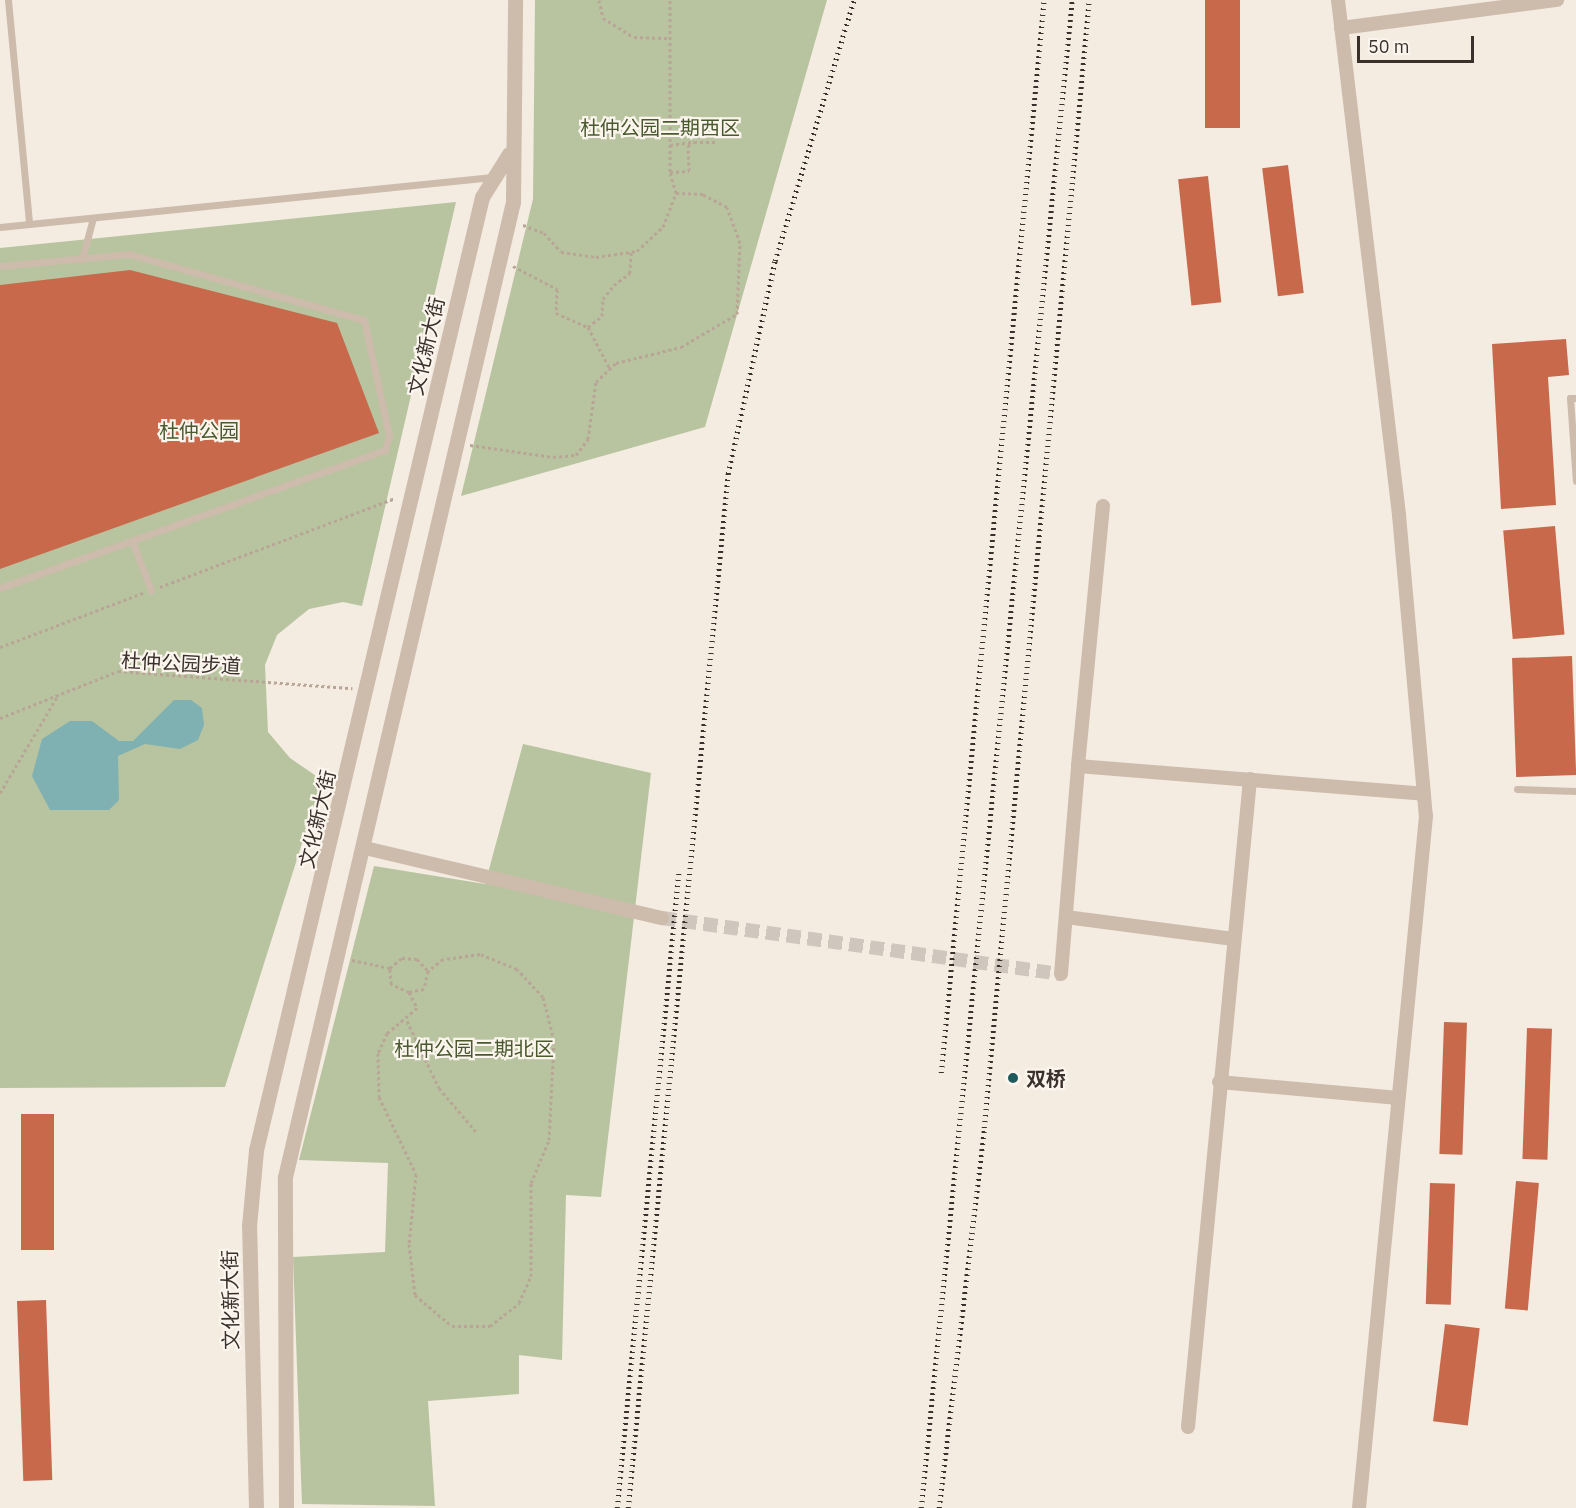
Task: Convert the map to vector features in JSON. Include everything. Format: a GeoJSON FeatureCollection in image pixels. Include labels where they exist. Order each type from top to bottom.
{"type":"FeatureCollection","features":[{"type":"Feature","properties":{"kind":"street","name":"文化新大街"},"geometry":{"type":"LineString","coordinates":[[286,1508],[285,1177],[335,956],[365,848],[513,202],[509,154],[515,0]]}},
{"type":"Feature","properties":{"kind":"street"},"geometry":{"type":"LineString","coordinates":[[1338,0],[1400,515],[1424,794],[1359,1508]]}},
{"type":"Feature","properties":{"kind":"street"},"geometry":{"type":"LineString","coordinates":[[1341,28],[1557,0]]}},
{"type":"Feature","properties":{"kind":"street","name":"文化新大街"},"geometry":{"type":"LineString","coordinates":[[256,1508],[250,1193],[482,197],[509,154]]}},
{"type":"Feature","properties":{"kind":"street"},"geometry":{"type":"LineString","coordinates":[[1061,974],[1103,506]]}},
{"type":"Feature","properties":{"kind":"street"},"geometry":{"type":"LineString","coordinates":[[1078,766],[1424,794]]}},
{"type":"Feature","properties":{"kind":"street"},"geometry":{"type":"LineString","coordinates":[[1188,1428],[1219,1082],[1250,779]]}},
{"type":"Feature","properties":{"kind":"street"},"geometry":{"type":"LineString","coordinates":[[365,848],[662,918]]}},
{"type":"Feature","properties":{"kind":"street"},"geometry":{"type":"LineString","coordinates":[[1066,917],[1234,939]]}},
{"type":"Feature","properties":{"kind":"street"},"geometry":{"type":"LineString","coordinates":[[1219,1082],[1398,1098]]}},
{"type":"Feature","properties":{"kind":"lane"},"geometry":{"type":"LineString","coordinates":[[8,0],[29,224]]}},
{"type":"Feature","properties":{"kind":"lane"},"geometry":{"type":"LineString","coordinates":[[0,227],[495,177]]}},
{"type":"Feature","properties":{"kind":"lane"},"geometry":{"type":"LineString","coordinates":[[82,259],[93,218]]}},
{"type":"Feature","properties":{"kind":"lane"},"geometry":{"type":"LineString","coordinates":[[0,266],[129,254],[364,320],[381,390],[388,436],[385,450],[0,588]]}},
{"type":"Feature","properties":{"kind":"lane"},"geometry":{"type":"LineString","coordinates":[[1576,398],[1570,398],[1576,481]]}},
{"type":"Feature","properties":{"kind":"lane"},"geometry":{"type":"LineString","coordinates":[[132,541],[152,590]]}},
{"type":"Feature","properties":{"kind":"lane"},"geometry":{"type":"LineString","coordinates":[[1517,789],[1576,791]]}},
{"type":"Feature","properties":{"kind":"path"},"geometry":{"type":"LineString","coordinates":[[599,0],[603,18],[634,37],[669,38]]}},
{"type":"Feature","properties":{"kind":"path"},"geometry":{"type":"LineString","coordinates":[[610,369],[588,327],[556,313],[557,289],[511,265],[505,238],[520,224],[544,233],[561,252],[596,257],[631,252],[663,227],[676,193],[670,172],[670,0]]}},
{"type":"Feature","properties":{"kind":"path"},"geometry":{"type":"LineString","coordinates":[[670,172],[688,171],[688,146],[694,142]]}},
{"type":"Feature","properties":{"kind":"path"},"geometry":{"type":"LineString","coordinates":[[670,145],[716,142]]}},
{"type":"Feature","properties":{"kind":"path"},"geometry":{"type":"LineString","coordinates":[[456,443],[552,457],[576,455],[588,439],[596,382],[610,369],[681,348],[737,314],[740,243],[727,207],[703,194],[676,193]]}},
{"type":"Feature","properties":{"kind":"path"},"geometry":{"type":"LineString","coordinates":[[588,327],[602,315],[603,299],[614,285],[630,273],[631,252]]}},
{"type":"Feature","properties":{"kind":"path"},"geometry":{"type":"LineString","coordinates":[[0,646],[414,491]]}},
{"type":"Feature","properties":{"kind":"path","name":"杜仲公园步道"},"geometry":{"type":"LineString","coordinates":[[0,718],[118,671],[368,689]]}},
{"type":"Feature","properties":{"kind":"path"},"geometry":{"type":"LineString","coordinates":[[0,793],[58,695]]}},
{"type":"Feature","properties":{"kind":"path"},"geometry":{"type":"LineString","coordinates":[[390,968],[391,984],[409,992],[424,988],[429,971],[443,959],[480,954],[517,969],[543,997],[554,1041],[549,1140],[531,1183],[531,1276],[519,1303],[490,1326],[452,1326],[415,1295],[409,1244],[416,1174],[379,1096],[378,1053],[387,1033],[407,1021],[417,1008],[409,992]]}},
{"type":"Feature","properties":{"kind":"path"},"geometry":{"type":"LineString","coordinates":[[335,956],[390,968]]}},
{"type":"Feature","properties":{"kind":"path"},"geometry":{"type":"LineString","coordinates":[[390,968],[402,958],[417,959],[429,971]]}},
{"type":"Feature","properties":{"kind":"path"},"geometry":{"type":"LineString","coordinates":[[407,1021],[439,1088],[477,1133]]}},
{"type":"Feature","properties":{"kind":"green space","name":"杜仲公园二期西区"},"geometry":{"type":"Polygon","coordinates":[[[535,0],[827,0],[705,427],[461,496],[533,199],[535,0]]]}},
{"type":"Feature","properties":{"kind":"green space","name":"杜仲公园"},"geometry":{"type":"Polygon","coordinates":[[[456,202],[362,606],[343,602],[309,609],[277,635],[265,665],[268,732],[290,758],[322,780],[225,1087],[0,1088],[0,248],[456,202]]]}},
{"type":"Feature","properties":{"kind":"green space","name":"杜仲公园二期北区"},"geometry":{"type":"Polygon","coordinates":[[[523,744],[651,773],[601,1197],[566,1195],[562,1360],[519,1355],[519,1394],[428,1401],[435,1506],[302,1504],[293,1257],[385,1252],[388,1163],[299,1160],[374,866],[485,884],[523,744]]]}},
{"type":"Feature","properties":{"kind":"water"},"geometry":{"type":"Polygon","coordinates":[[[174,700],[191,700],[202,708],[204,725],[198,740],[180,749],[145,744],[118,756],[119,800],[109,810],[50,810],[32,776],[42,739],[70,721],[92,721],[119,741],[133,741],[174,700]]]}},
{"type":"Feature","properties":{"kind":"building"},"geometry":{"type":"Polygon","coordinates":[[[1205,0],[1240,0],[1240,128],[1205,128],[1205,0]]]}},
{"type":"Feature","properties":{"kind":"building"},"geometry":{"type":"Polygon","coordinates":[[[1288,165],[1304,293],[1278,296],[1262,168],[1288,165]]]}},
{"type":"Feature","properties":{"kind":"building"},"geometry":{"type":"Polygon","coordinates":[[[1208,176],[1221,302],[1191,305],[1178,179],[1208,176]]]}},
{"type":"Feature","properties":{"kind":"building"},"geometry":{"type":"Polygon","coordinates":[[[130,270],[337,323],[379,433],[0,569],[0,285],[130,270]]]}},
{"type":"Feature","properties":{"kind":"building"},"geometry":{"type":"Polygon","coordinates":[[[1566,339],[1569,375],[1548,377],[1556,505],[1501,509],[1492,344],[1566,339]]]}},
{"type":"Feature","properties":{"kind":"building"},"geometry":{"type":"Polygon","coordinates":[[[1555,526],[1564,635],[1513,639],[1503,531],[1555,526]]]}},
{"type":"Feature","properties":{"kind":"building"},"geometry":{"type":"Polygon","coordinates":[[[1572,656],[1576,775],[1516,777],[1512,658],[1572,656]]]}},
{"type":"Feature","properties":{"kind":"building"},"geometry":{"type":"Polygon","coordinates":[[[1444,1022],[1467,1023],[1462,1155],[1439,1154],[1444,1022]]]}},
{"type":"Feature","properties":{"kind":"building"},"geometry":{"type":"Polygon","coordinates":[[[1527,1028],[1552,1029],[1547,1160],[1522,1159],[1527,1028]]]}},
{"type":"Feature","properties":{"kind":"building"},"geometry":{"type":"Polygon","coordinates":[[[21,1114],[54,1114],[54,1250],[21,1250],[21,1114]]]}},
{"type":"Feature","properties":{"kind":"building"},"geometry":{"type":"Polygon","coordinates":[[[1516,1181],[1539,1183],[1528,1311],[1505,1309],[1516,1181]]]}},
{"type":"Feature","properties":{"kind":"building"},"geometry":{"type":"Polygon","coordinates":[[[1430,1183],[1455,1184],[1451,1305],[1426,1304],[1430,1183]]]}},
{"type":"Feature","properties":{"kind":"building"},"geometry":{"type":"Polygon","coordinates":[[[46,1300],[52,1480],[23,1481],[17,1301],[46,1300]]]}},
{"type":"Feature","properties":{"kind":"building"},"geometry":{"type":"Polygon","coordinates":[[[1445,1324],[1480,1328],[1468,1426],[1433,1421],[1445,1324]]]}},
{"type":"Feature","properties":{"kind":"tunnel"},"geometry":{"type":"LineString","coordinates":[[662,918],[1061,974]]}},
{"type":"Feature","properties":{"kind":"railway"},"geometry":{"type":"LineString","coordinates":[[628,1508],[728,474],[775,261],[854,0]]}},
{"type":"Feature","properties":{"kind":"railway"},"geometry":{"type":"LineString","coordinates":[[941,1073],[1044,0]]}},
{"type":"Feature","properties":{"kind":"railway"},"geometry":{"type":"LineString","coordinates":[[921,1508],[1072,0]]}},
{"type":"Feature","properties":{"kind":"railway"},"geometry":{"type":"LineString","coordinates":[[939,1508],[984,1128],[1089,0]]}},
{"type":"Feature","properties":{"kind":"railway"},"geometry":{"type":"LineString","coordinates":[[617,1508],[679,869]]}},
{"type":"Feature","properties":{"kind":"place","name":"双桥"},"geometry":{"type":"Point","coordinates":[1013,1078]}}]}
